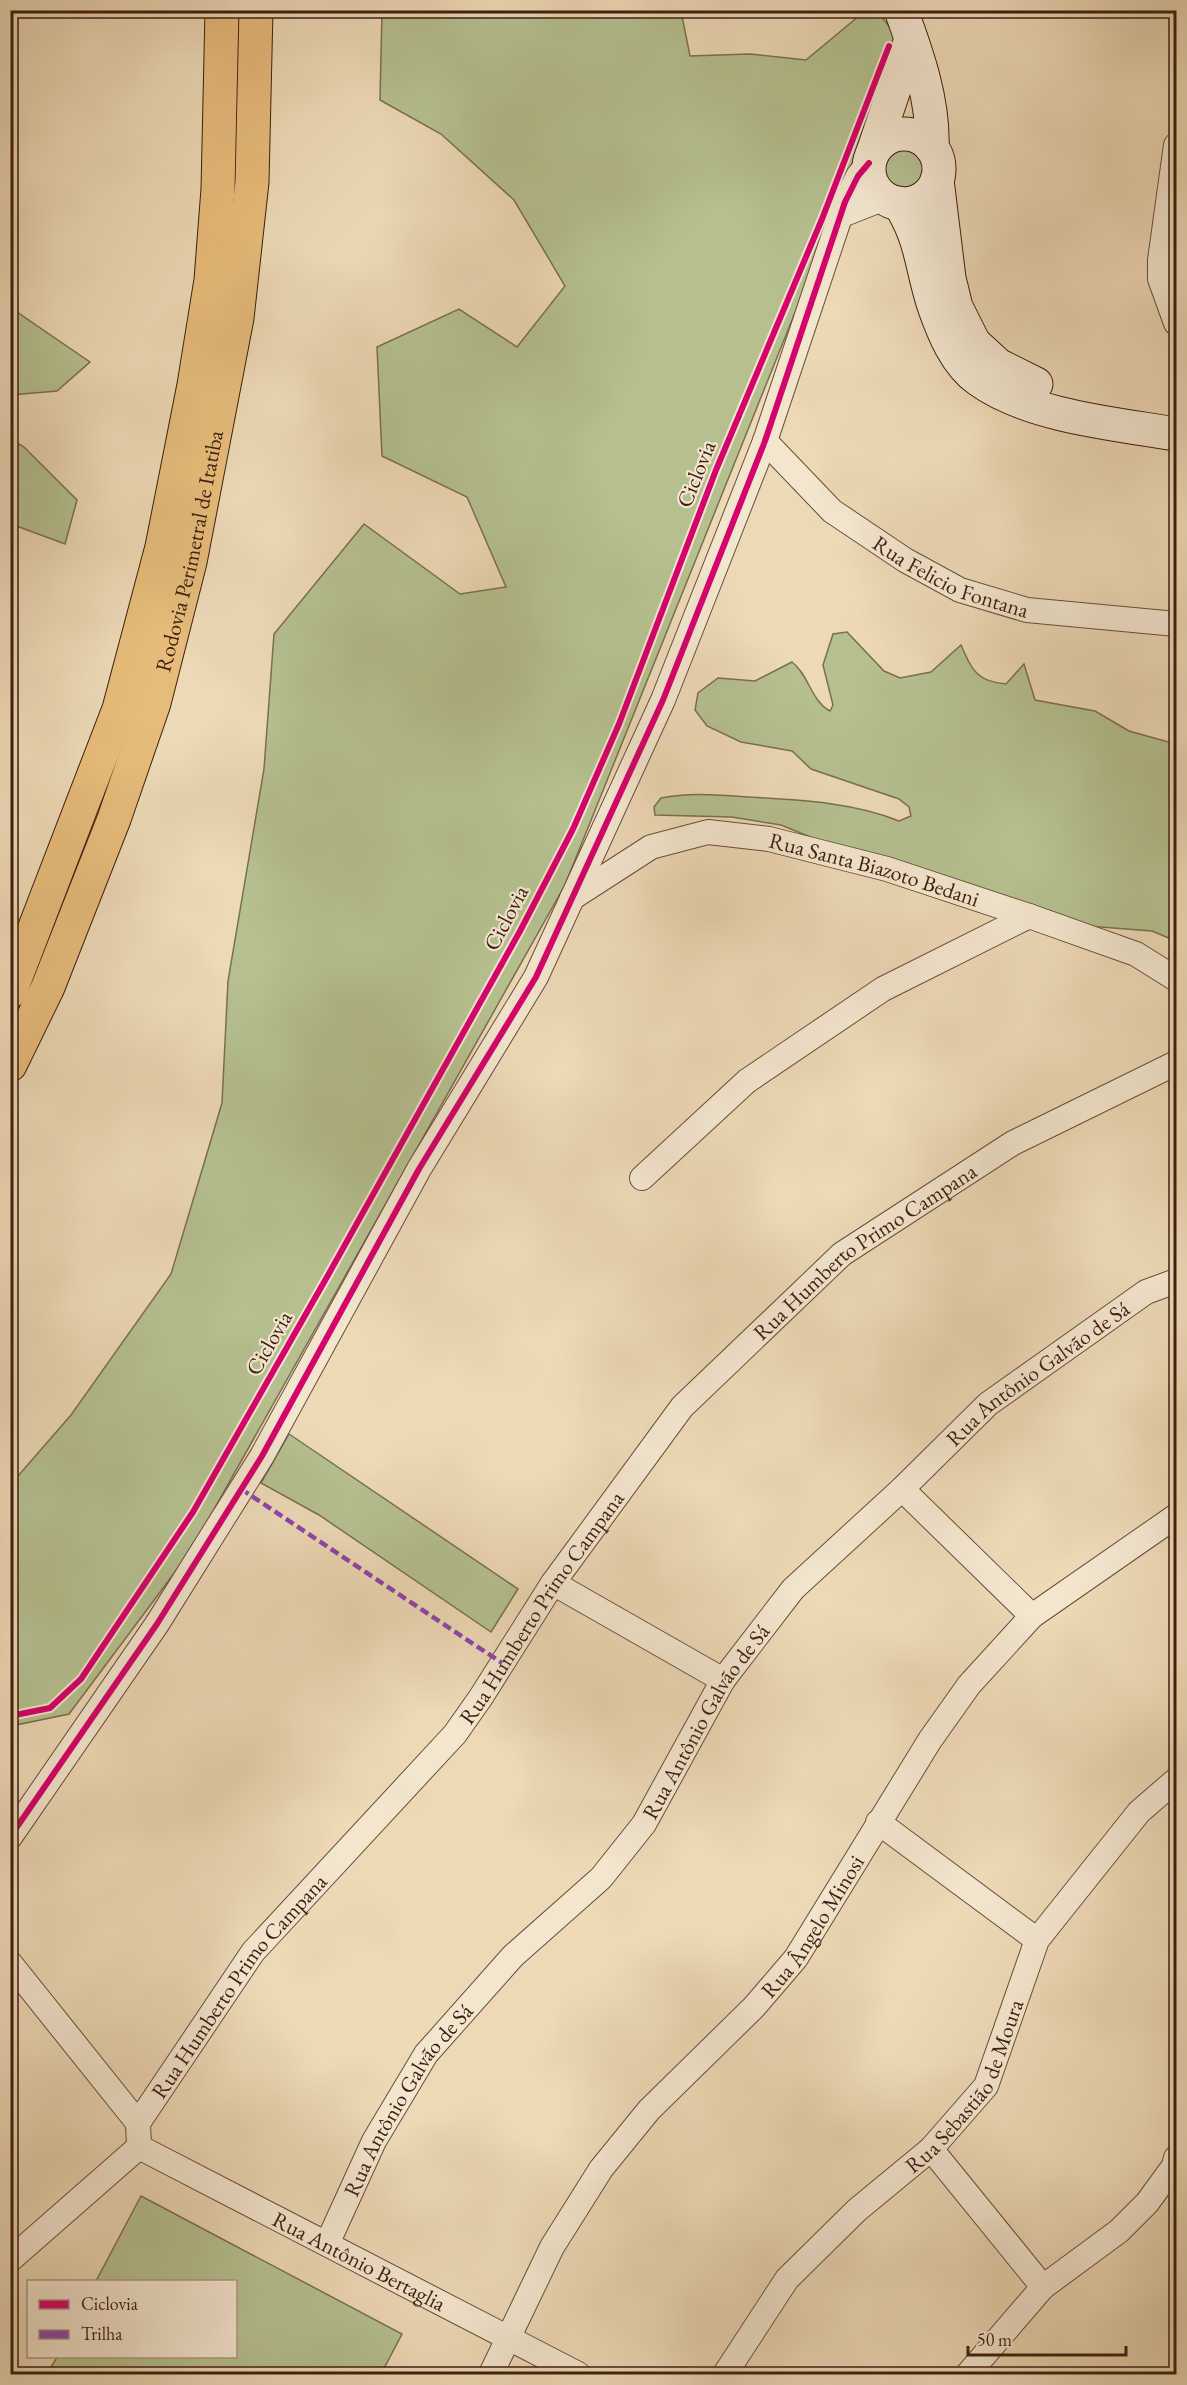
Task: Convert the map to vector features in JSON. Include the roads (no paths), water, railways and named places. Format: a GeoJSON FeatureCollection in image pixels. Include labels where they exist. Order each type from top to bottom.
{"type":"FeatureCollection","features":[{"type":"Feature","properties":{"kind":"highway","name":"Rodovia Perimetral de Itatiba"},"geometry":{"type":"LineString","coordinates":[[10,992],[119,709],[162,547],[194,386],[211,280],[218,189],[222,10]]}},
{"type":"Feature","properties":{"kind":"highway","name":"Rodovia Perimetral de Itatiba"},"geometry":{"type":"LineString","coordinates":[[10,1065],[48,987],[114,819],[154,703],[190,562],[237,318],[252,182],[256,10]]}},
{"type":"Feature","properties":{"kind":"main road"},"geometry":{"type":"LineString","coordinates":[[906,25],[924,84],[933,128],[932,148]]}},
{"type":"Feature","properties":{"kind":"main road"},"geometry":{"type":"LineString","coordinates":[[906,25],[871,157],[869,174],[872,184],[892,201],[916,234],[934,305],[952,349],[978,380],[1027,405],[1108,423],[1176,434]]}},
{"type":"Feature","properties":{"kind":"main road"},"geometry":{"type":"LineString","coordinates":[[871,157],[889,137],[899,134],[910,134],[922,139],[932,148],[937,157],[939,169],[937,180],[949,278],[956,307],[974,343],[998,365],[1031,383],[1130,405],[1176,411]]}},
{"type":"Feature","properties":{"kind":"main road"},"geometry":{"type":"LineString","coordinates":[[892,201],[911,203],[922,199],[931,191],[937,180]]}},
{"type":"Feature","properties":{"kind":"street"},"geometry":{"type":"LineString","coordinates":[[1176,145],[1170,237],[1161,279],[1176,323]]}},
{"type":"Feature","properties":{"kind":"street"},"geometry":{"type":"LineString","coordinates":[[10,1837],[157,1624],[262,1456],[419,1169],[536,977],[663,700],[765,441],[850,190],[871,157]]}},
{"type":"Feature","properties":{"kind":"street"},"geometry":{"type":"LineString","coordinates":[[842,215],[892,201]]}},
{"type":"Feature","properties":{"kind":"street","name":"Rua Felicio Fontana"},"geometry":{"type":"LineString","coordinates":[[765,441],[832,511],[905,560],[960,590],[1027,610],[1176,624]]}},
{"type":"Feature","properties":{"kind":"street","name":"Rua Santa Biazoto Bedani"},"geometry":{"type":"LineString","coordinates":[[572,898],[651,847],[708,832],[769,839],[876,866],[1029,916],[1136,954],[1176,979]]}},
{"type":"Feature","properties":{"kind":"street"},"geometry":{"type":"LineString","coordinates":[[642,1178],[747,1081],[883,989],[1029,916]]}},
{"type":"Feature","properties":{"kind":"street","name":"Rua Humberto Primo Campana"},"geometry":{"type":"LineString","coordinates":[[139,2147],[138,2123],[253,1952],[455,1734],[553,1583],[682,1407],[842,1254],[1013,1143],[1176,1063]]}},
{"type":"Feature","properties":{"kind":"street","name":"Rua Antônio Galvão de Sá"},"geometry":{"type":"LineString","coordinates":[[327,2244],[375,2141],[426,2054],[513,1956],[601,1878],[644,1824],[723,1680],[793,1589],[902,1489],[988,1404],[1146,1292],[1176,1281]]}},
{"type":"Feature","properties":{"kind":"street"},"geometry":{"type":"LineString","coordinates":[[902,1489],[1032,1616]]}},
{"type":"Feature","properties":{"kind":"street","name":"Rua Ângelo Minosi"},"geometry":{"type":"LineString","coordinates":[[491,2374],[552,2247],[601,2169],[649,2110],[754,2007],[796,1958],[878,1822],[930,1740],[969,1685],[1032,1616],[1176,1516]]}},
{"type":"Feature","properties":{"kind":"street"},"geometry":{"type":"LineString","coordinates":[[553,1583],[723,1680]]}},
{"type":"Feature","properties":{"kind":"street","name":"Rua Sebastião de Moura"},"geometry":{"type":"LineString","coordinates":[[725,2374],[787,2279],[857,2210],[931,2149],[986,2086],[1037,1940],[1139,1812],[1176,1780]]}},
{"type":"Feature","properties":{"kind":"street"},"geometry":{"type":"LineString","coordinates":[[878,1822],[1037,1940]]}},
{"type":"Feature","properties":{"kind":"street"},"geometry":{"type":"LineString","coordinates":[[10,1962],[138,2123]]}},
{"type":"Feature","properties":{"kind":"street"},"geometry":{"type":"LineString","coordinates":[[10,2260],[139,2147]]}},
{"type":"Feature","properties":{"kind":"street","name":"Rua Antônio Bertaglia"},"geometry":{"type":"LineString","coordinates":[[139,2147],[578,2374]]}},
{"type":"Feature","properties":{"kind":"street"},"geometry":{"type":"LineString","coordinates":[[931,2149],[1043,2287]]}},
{"type":"Feature","properties":{"kind":"street"},"geometry":{"type":"LineString","coordinates":[[968,2374],[1043,2287],[1119,2231],[1147,2203],[1176,2163]]}}]}
